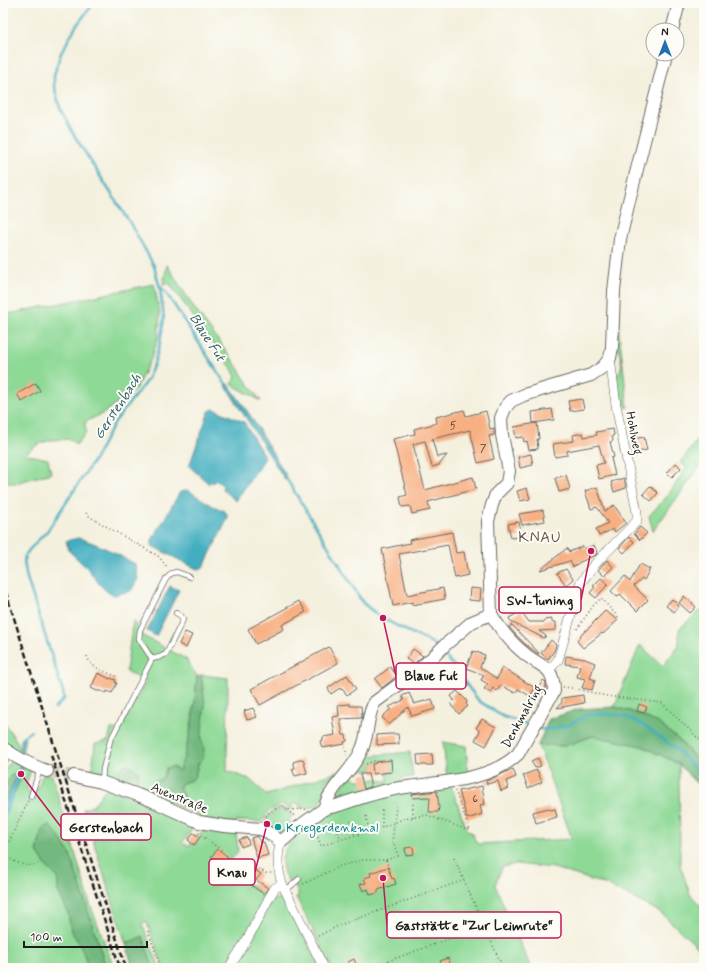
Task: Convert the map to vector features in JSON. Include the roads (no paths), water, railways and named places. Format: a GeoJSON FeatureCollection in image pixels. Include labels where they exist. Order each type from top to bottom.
{"type":"FeatureCollection","features":[{"type":"Feature","properties":{"kind":"street"},"geometry":{"type":"LineString","coordinates":[[674,22],[679,3]]}},
{"type":"Feature","properties":{"kind":"street"},"geometry":{"type":"LineString","coordinates":[[491,614],[488,521],[496,494],[507,483],[509,471],[502,435],[501,418],[505,408],[511,401],[524,395],[591,375],[604,367],[610,358],[612,347],[614,292],[622,232],[664,62]]}},
{"type":"Feature","properties":{"kind":"street","name":"Hohlweg"},"geometry":{"type":"LineString","coordinates":[[548,671],[558,660],[580,584],[593,566],[637,521],[637,512],[616,405],[610,358]]}},
{"type":"Feature","properties":{"kind":"street","name":"Denkmalring"},"geometry":{"type":"LineString","coordinates":[[280,842],[322,810],[376,793],[452,781],[480,775],[504,766],[512,761],[518,754],[554,691],[554,680],[548,671],[525,655],[512,643],[498,626],[491,614],[472,622],[434,656],[375,702],[372,708],[367,736],[362,752],[330,795],[322,810]]}},
{"type":"Feature","properties":{"kind":"street"},"geometry":{"type":"LineString","coordinates":[[10,753],[39,768]]}},
{"type":"Feature","properties":{"kind":"street","name":"Auenstraße"},"geometry":{"type":"LineString","coordinates":[[74,776],[101,782],[153,801],[199,822],[213,825],[261,829],[269,833],[280,842]]}},
{"type":"Feature","properties":{"kind":"street"},"geometry":{"type":"LineString","coordinates":[[280,842],[277,860],[279,873],[284,887],[324,968]]}},
{"type":"Feature","properties":{"kind":"street"},"geometry":{"type":"LineString","coordinates":[[229,968],[248,938],[268,898],[275,888],[284,887]]}},
{"type":"Feature","properties":{"kind":"lane"},"geometry":{"type":"LineString","coordinates":[[152,659],[139,639],[140,630],[166,579],[172,573],[177,572],[190,577]]}},
{"type":"Feature","properties":{"kind":"lane"},"geometry":{"type":"LineString","coordinates":[[101,782],[110,741],[152,659],[166,654],[183,619],[176,613]]}},
{"type":"Feature","properties":{"kind":"lane"},"geometry":{"type":"LineString","coordinates":[[4,764],[10,753]]}},
{"type":"Feature","properties":{"kind":"lane"},"geometry":{"type":"LineString","coordinates":[[31,796],[39,768]]}},
{"type":"Feature","properties":{"kind":"lane"},"geometry":{"type":"LineString","coordinates":[[284,887],[297,881]]}},
{"type":"Feature","properties":{"kind":"water"},"geometry":{"type":"Polygon","coordinates":[[[224,382],[229,385],[250,415],[287,477],[287,480],[285,480],[224,382]]]}},
{"type":"Feature","properties":{"kind":"water"},"geometry":{"type":"Polygon","coordinates":[[[214,409],[244,422],[265,458],[236,501],[222,489],[223,485],[215,480],[213,483],[210,481],[209,484],[189,466],[209,411],[214,409]]]}},
{"type":"Feature","properties":{"kind":"water"},"geometry":{"type":"Polygon","coordinates":[[[187,490],[213,506],[225,511],[228,518],[203,568],[197,569],[152,546],[152,540],[180,492],[187,490]]]}},
{"type":"Feature","properties":{"kind":"water"},"geometry":{"type":"Polygon","coordinates":[[[78,538],[107,549],[135,564],[138,579],[131,591],[114,595],[110,594],[101,586],[87,568],[69,551],[66,541],[78,538]]]}},
{"type":"Feature","properties":{"kind":"water"},"geometry":{"type":"Polygon","coordinates":[[[170,586],[179,590],[156,636],[147,631],[170,586]]]}},
{"type":"Feature","properties":{"kind":"water"},"geometry":{"type":"Polygon","coordinates":[[[22,737],[25,738],[22,777],[8,804],[3,818],[3,808],[20,767],[22,737]]]}},
{"type":"Feature","properties":{"kind":"waterway","name":"Gerstenbach"},"geometry":{"type":"LineString","coordinates":[[55,708],[64,699],[63,692],[27,578],[24,562],[25,556],[48,530],[96,457],[114,423],[147,380],[154,364],[160,343],[164,318],[160,288],[154,266],[130,223],[74,135],[60,108],[54,85],[54,75],[61,53],[76,26],[94,3]]}},
{"type":"Feature","properties":{"kind":"waterway","name":"Blaue Fut"},"geometry":{"type":"LineString","coordinates":[[159,285],[167,294],[225,383]]}},
{"type":"Feature","properties":{"kind":"waterway","name":"Blaue Fut"},"geometry":{"type":"LineString","coordinates":[[286,478],[363,603],[378,615],[437,647]]}},
{"type":"Feature","properties":{"kind":"waterway","name":"Blaue Fut"},"geometry":{"type":"LineString","coordinates":[[442,653],[454,666],[479,701],[504,717],[531,725]]}},
{"type":"Feature","properties":{"kind":"waterway","name":"Blaue Fut"},"geometry":{"type":"LineString","coordinates":[[537,728],[553,729],[571,725],[573,722],[586,715],[607,714],[623,716],[640,723],[675,748],[704,778]]}},
{"type":"Feature","properties":{"kind":"waterway","name":"Gerstenbach"},"geometry":{"type":"LineString","coordinates":[[23,739],[24,736],[31,731]]}},
{"type":"Feature","properties":{"kind":"waterway","name":"Gerstenbach"},"geometry":{"type":"LineString","coordinates":[[3,820],[14,793]]}},
{"type":"Feature","properties":{"kind":"tunnel"},"geometry":{"type":"LineString","coordinates":[[47,771],[74,776]]}},
{"type":"Feature","properties":{"kind":"railway"},"geometry":{"type":"LineString","coordinates":[[3,583],[126,968]]}},
{"type":"Feature","properties":{"kind":"railway"},"geometry":{"type":"LineString","coordinates":[[51,755],[120,968]]}},
{"type":"Feature","properties":{"kind":"place","name":"SW-Tuning"},"geometry":{"type":"Point","coordinates":[591,551]}},
{"type":"Feature","properties":{"kind":"place","name":"Blaue Fut"},"geometry":{"type":"Point","coordinates":[383,618]}},
{"type":"Feature","properties":{"kind":"place","name":"Gerstenbach"},"geometry":{"type":"Point","coordinates":[21,774]}},
{"type":"Feature","properties":{"kind":"place","name":"Knau"},"geometry":{"type":"Point","coordinates":[267,824]}},
{"type":"Feature","properties":{"kind":"place","name":"Kriegerdenkmal"},"geometry":{"type":"Point","coordinates":[278,827]}},
{"type":"Feature","properties":{"kind":"place","name":"Gaststätte \"Zur Leimrute“"},"geometry":{"type":"Point","coordinates":[383,878]}},
{"type":"Feature","properties":{"kind":"district","name":"KNAU"},"geometry":{"type":"Point","coordinates":[540,537]}}]}
